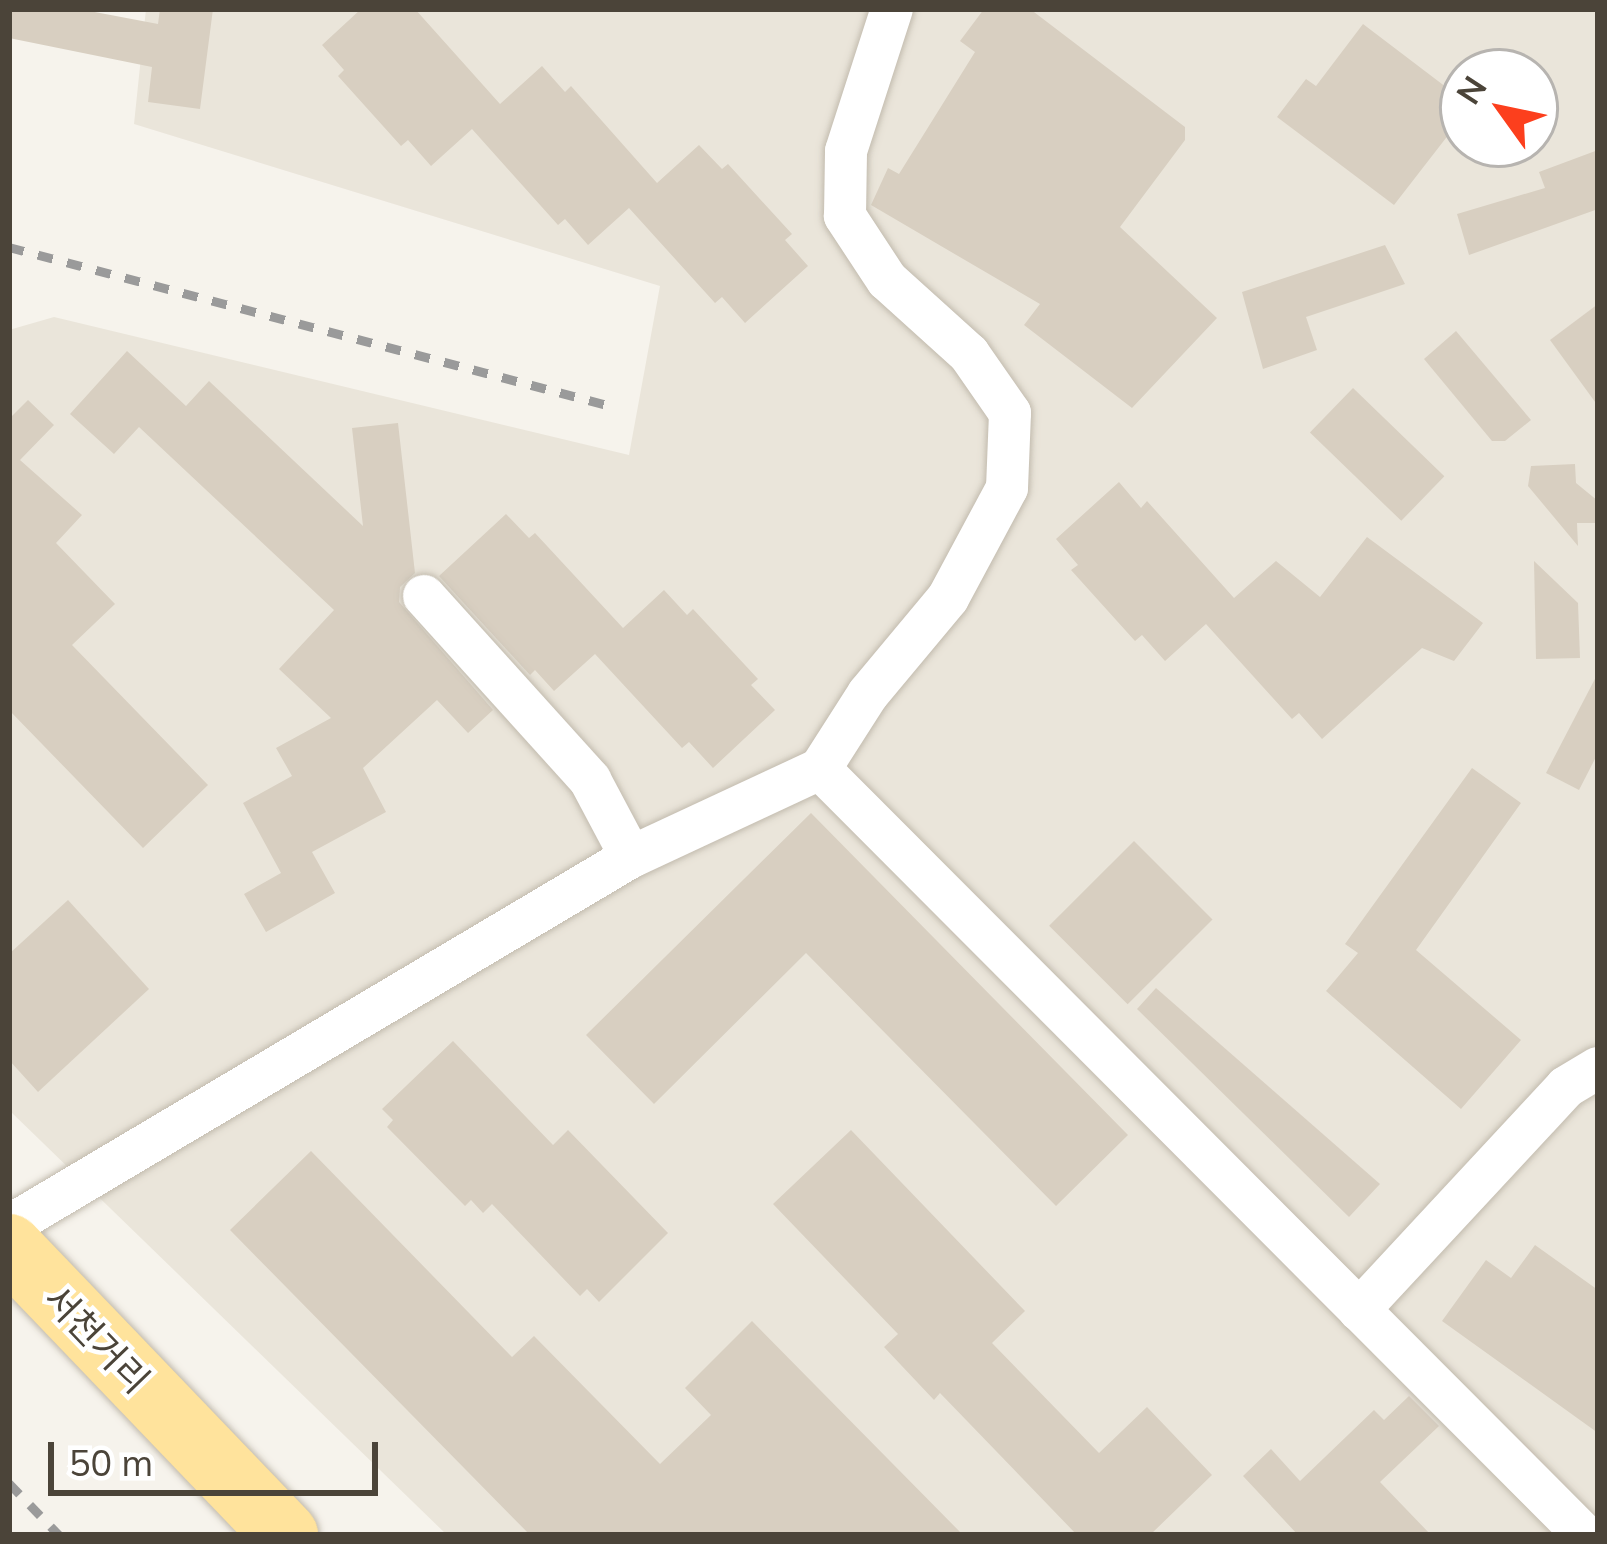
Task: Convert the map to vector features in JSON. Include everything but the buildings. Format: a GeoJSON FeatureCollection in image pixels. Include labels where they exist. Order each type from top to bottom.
{"type":"FeatureCollection","features":[{"type":"Feature","properties":{"kind":"main road","name":"서천거리"},"geometry":{"type":"LineString","coordinates":[[9,1247],[285,1535]]}},
{"type":"Feature","properties":{"kind":"street"},"geometry":{"type":"LineString","coordinates":[[9,1226],[631,856],[820,769],[868,694],[947,598],[1007,488],[1010,413],[969,354],[887,280],[845,216],[846,152],[892,9]]}},
{"type":"Feature","properties":{"kind":"street"},"geometry":{"type":"LineString","coordinates":[[424,596],[590,780],[631,856]]}},
{"type":"Feature","properties":{"kind":"street"},"geometry":{"type":"LineString","coordinates":[[820,769],[1574,1532]]}},
{"type":"Feature","properties":{"kind":"street"},"geometry":{"type":"LineString","coordinates":[[1359,1310],[1566,1088],[1598,1068]]}},
{"type":"Feature","properties":{"kind":"shaded area"},"geometry":{"type":"Polygon","coordinates":[[[146,9],[1598,9],[1598,1535],[447,1535],[9,1110],[9,330],[54,317],[629,455],[660,286],[134,124],[146,9]]]}},
{"type":"Feature","properties":{"kind":"railway"},"geometry":{"type":"LineString","coordinates":[[9,247],[615,407]]}},
{"type":"Feature","properties":{"kind":"railway"},"geometry":{"type":"LineString","coordinates":[[9,1483],[59,1535]]}}]}
